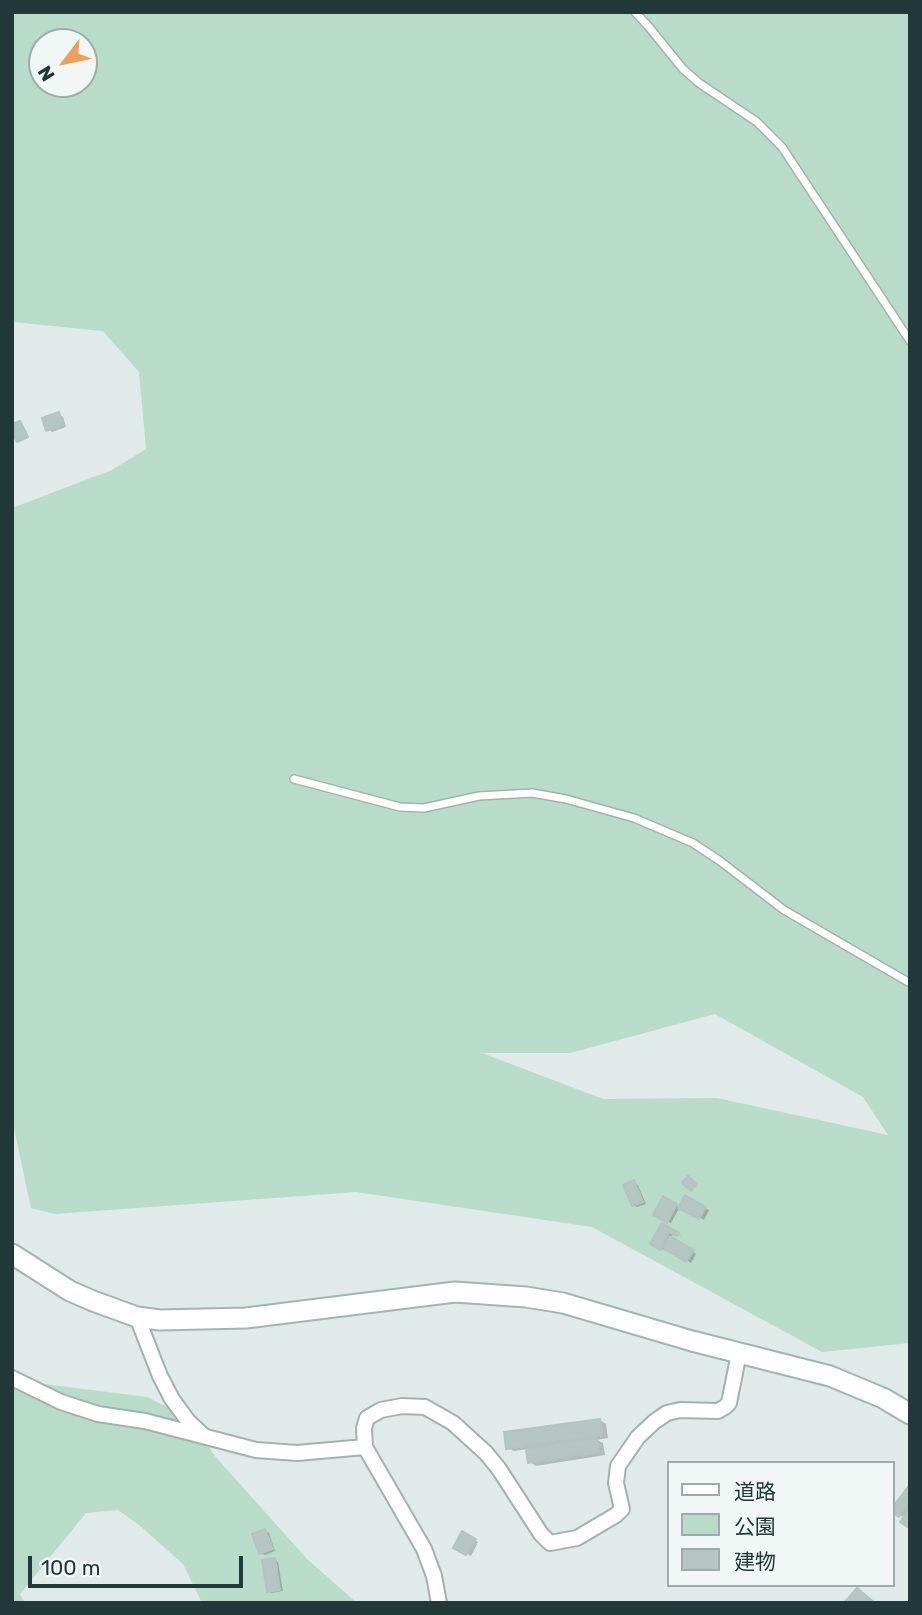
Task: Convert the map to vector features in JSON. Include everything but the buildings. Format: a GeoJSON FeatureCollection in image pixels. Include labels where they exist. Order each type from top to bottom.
{"type":"FeatureCollection","features":[{"type":"Feature","properties":{"kind":"street"},"geometry":{"type":"LineString","coordinates":[[12,1254],[70,1291],[117,1312],[160,1320],[246,1318],[455,1292],[564,1303],[606,1317],[830,1377],[883,1398],[910,1414]]}},
{"type":"Feature","properties":{"kind":"street"},"geometry":{"type":"LineString","coordinates":[[136,1317],[172,1399],[188,1421],[208,1439]]}},
{"type":"Feature","properties":{"kind":"street"},"geometry":{"type":"LineString","coordinates":[[439,1603],[434,1576],[424,1549],[365,1447],[364,1428],[368,1418],[381,1410],[402,1406],[425,1407],[453,1423],[486,1453],[499,1469],[550,1544],[577,1538],[622,1509],[616,1483],[618,1466],[638,1437],[654,1422],[667,1413],[680,1410],[718,1411],[729,1403],[739,1353]]}},
{"type":"Feature","properties":{"kind":"street"},"geometry":{"type":"LineString","coordinates":[[12,1378],[61,1402],[98,1414],[145,1421],[208,1439],[275,1452],[297,1453],[365,1447]]}},
{"type":"Feature","properties":{"kind":"lane"},"geometry":{"type":"LineString","coordinates":[[635,12],[683,69],[757,122],[782,147],[910,341]]}},
{"type":"Feature","properties":{"kind":"lane"},"geometry":{"type":"LineString","coordinates":[[293,779],[400,807],[424,808],[480,796],[532,793],[566,799],[634,818],[693,844],[785,910],[910,983]]}},
{"type":"Feature","properties":{"kind":"green space"},"geometry":{"type":"Polygon","coordinates":[[[12,12],[910,12],[910,1343],[822,1352],[592,1227],[356,1192],[55,1214],[31,1208],[12,1119],[12,508],[112,470],[146,449],[139,372],[103,331],[12,322],[12,12]],[[715,1014],[570,1053],[482,1053],[603,1099],[717,1098],[888,1135],[863,1097],[715,1014]]]}},
{"type":"Feature","properties":{"kind":"green space"},"geometry":{"type":"Polygon","coordinates":[[[12,1380],[147,1397],[191,1419],[214,1455],[307,1559],[357,1603],[202,1603],[183,1564],[118,1510],[86,1513],[20,1594],[25,1603],[12,1603],[12,1380]]]}}]}
